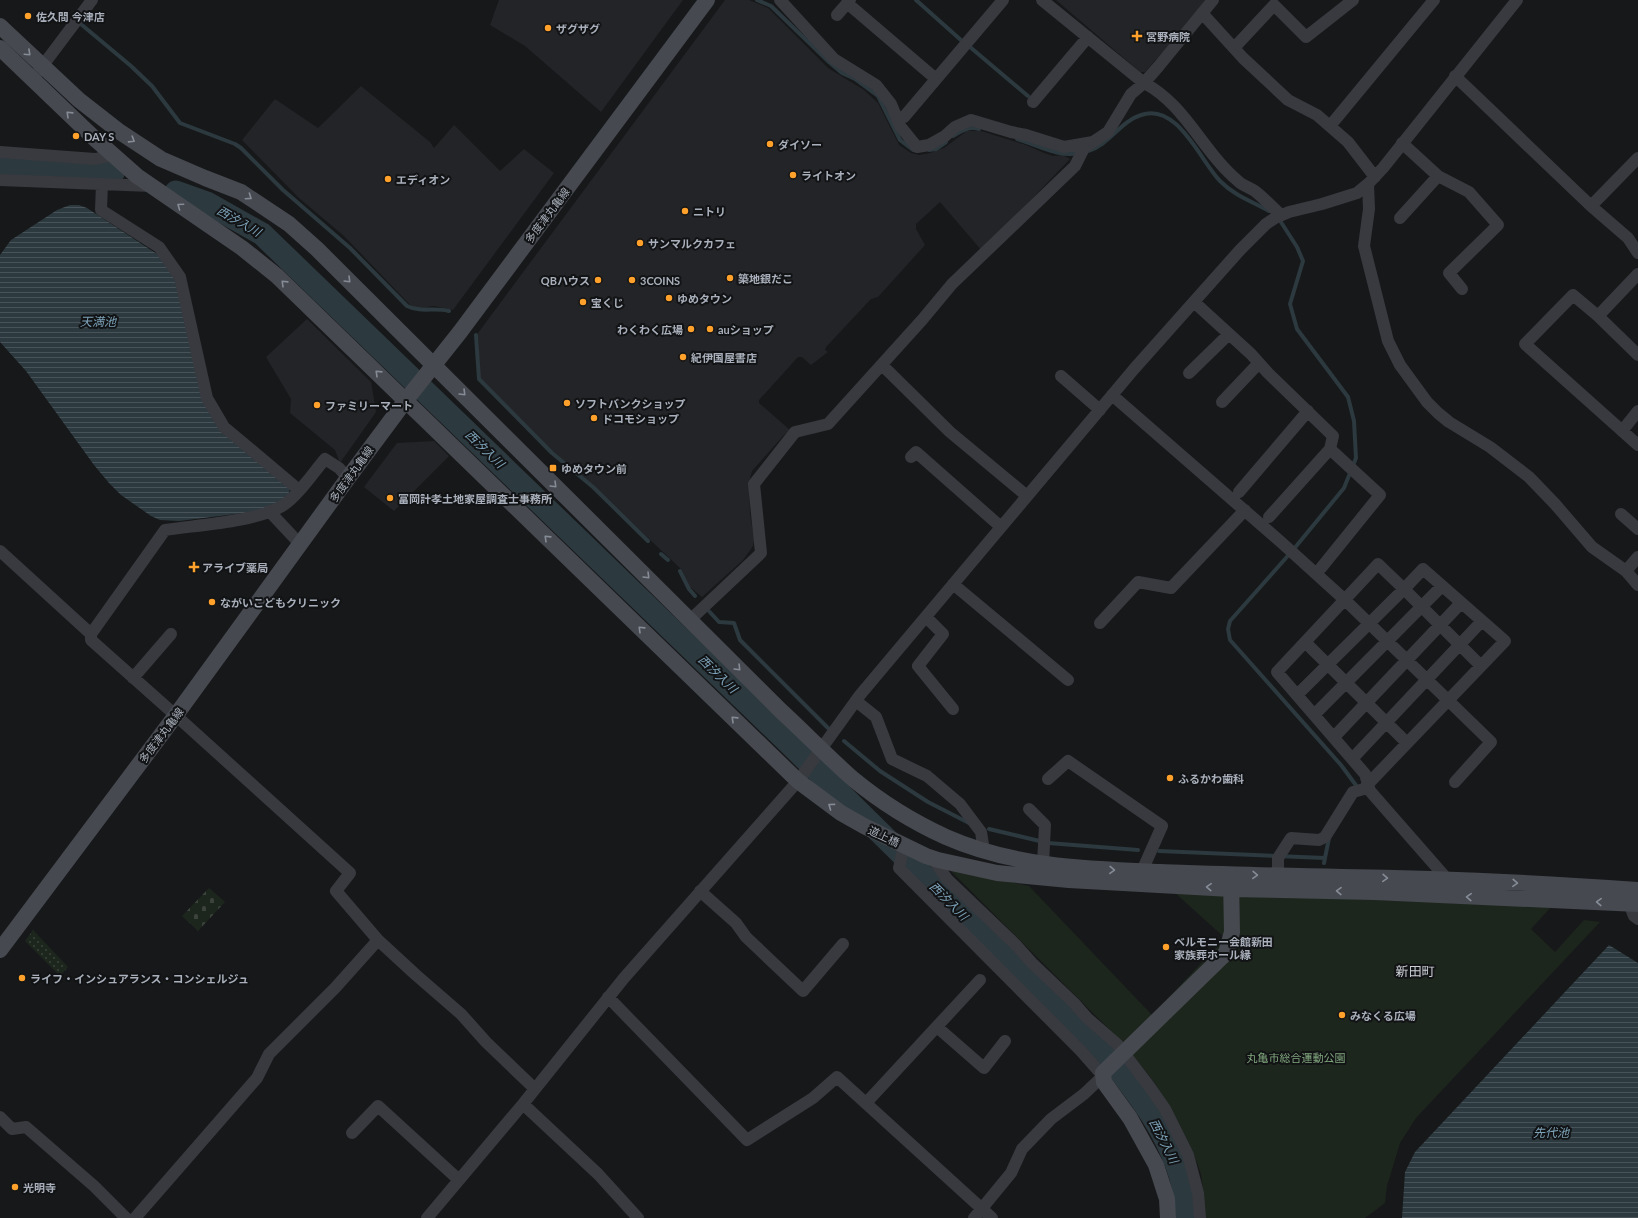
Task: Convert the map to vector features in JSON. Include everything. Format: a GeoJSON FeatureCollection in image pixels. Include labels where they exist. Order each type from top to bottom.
{"type":"FeatureCollection","features":[{"type":"Feature","properties":{"kind":"street"},"geometry":{"type":"LineString","coordinates":[[32,78],[43,67],[92,0]]}},
{"type":"Feature","properties":{"kind":"street","name":"多度津丸亀線"},"geometry":{"type":"LineString","coordinates":[[0,950],[176,715],[348,478],[431,370],[707,0]]}},
{"type":"Feature","properties":{"kind":"street"},"geometry":{"type":"LineString","coordinates":[[904,117],[1003,0]]}},
{"type":"Feature","properties":{"kind":"street"},"geometry":{"type":"LineString","coordinates":[[1042,0],[1144,83],[1154,88],[1172,104],[1212,154],[1238,182],[1256,192],[1281,216]]}},
{"type":"Feature","properties":{"kind":"street"},"geometry":{"type":"LineString","coordinates":[[690,620],[761,553],[754,484],[795,432],[828,424],[922,320],[952,284],[1075,166],[1089,145],[1108,132],[1131,94],[1144,83],[1213,0]]}},
{"type":"Feature","properties":{"kind":"street"},"geometry":{"type":"LineString","coordinates":[[1330,126],[1434,0]]}},
{"type":"Feature","properties":{"kind":"street"},"geometry":{"type":"LineString","coordinates":[[427,1218],[523,1104],[608,997],[801,776],[856,701],[953,584],[1112,395],[1194,302],[1266,224],[1281,216],[1357,193],[1372,180],[1517,0]]}},
{"type":"Feature","properties":{"kind":"street"},"geometry":{"type":"LineString","coordinates":[[837,15],[848,1],[936,79]]}},
{"type":"Feature","properties":{"kind":"street"},"geometry":{"type":"LineString","coordinates":[[787,2],[834,59],[876,86],[891,104],[900,126],[917,147],[930,145],[945,136],[956,126],[971,120],[1011,132],[1026,134],[1064,147],[1089,145]]}},
{"type":"Feature","properties":{"kind":"street"},"geometry":{"type":"LineString","coordinates":[[1234,48],[1274,5],[1306,37],[1346,2]]}},
{"type":"Feature","properties":{"kind":"street"},"geometry":{"type":"LineString","coordinates":[[1202,13],[1234,48],[1288,100],[1318,115],[1348,142],[1372,180],[1364,246],[1388,341],[1400,365],[1427,402],[1449,422],[1490,447],[1529,477],[1555,504],[1592,547],[1626,571],[1638,585]]}},
{"type":"Feature","properties":{"kind":"street"},"geometry":{"type":"LineString","coordinates":[[0,26],[79,100],[120,132],[161,159],[241,192],[288,224],[317,249],[431,370],[690,620],[780,710],[819,753],[877,797],[906,816],[946,837],[984,851],[1021,861],[1143,877],[1278,883],[1447,879],[1632,897]]}},
{"type":"Feature","properties":{"kind":"street"},"geometry":{"type":"LineString","coordinates":[[1033,102],[1088,37]]}},
{"type":"Feature","properties":{"kind":"street","name":"道上橋"},"geometry":{"type":"LineString","coordinates":[[0,48],[137,176],[242,248],[277,276],[410,396],[801,776],[841,813],[864,826],[930,857],[967,867],[1026,876],[1068,880],[1143,877]]}},
{"type":"Feature","properties":{"kind":"street"},"geometry":{"type":"LineString","coordinates":[[1455,76],[1591,206],[1628,238],[1638,253]]}},
{"type":"Feature","properties":{"kind":"street"},"geometry":{"type":"LineString","coordinates":[[1402,143],[1438,176],[1470,192],[1498,225],[1449,272],[1462,289]]}},
{"type":"Feature","properties":{"kind":"street"},"geometry":{"type":"LineString","coordinates":[[0,152],[95,159],[114,155]]}},
{"type":"Feature","properties":{"kind":"street"},"geometry":{"type":"LineString","coordinates":[[1591,206],[1638,158]]}},
{"type":"Feature","properties":{"kind":"street"},"geometry":{"type":"LineString","coordinates":[[1400,218],[1438,176]]}},
{"type":"Feature","properties":{"kind":"street"},"geometry":{"type":"LineString","coordinates":[[0,180],[152,186]]}},
{"type":"Feature","properties":{"kind":"street"},"geometry":{"type":"LineString","coordinates":[[102,184],[101,210],[159,247],[180,276],[207,398],[224,426],[299,490]]}},
{"type":"Feature","properties":{"kind":"street"},"geometry":{"type":"LineString","coordinates":[[1598,316],[1638,274]]}},
{"type":"Feature","properties":{"kind":"street"},"geometry":{"type":"LineString","coordinates":[[1638,355],[1598,316],[1573,295],[1525,344],[1638,445]]}},
{"type":"Feature","properties":{"kind":"street"},"geometry":{"type":"LineString","coordinates":[[1194,302],[1229,334],[1333,436],[1330,449],[1269,517]]}},
{"type":"Feature","properties":{"kind":"street"},"geometry":{"type":"LineString","coordinates":[[1189,373],[1229,334]]}},
{"type":"Feature","properties":{"kind":"street"},"geometry":{"type":"LineString","coordinates":[[1222,402],[1259,363]]}},
{"type":"Feature","properties":{"kind":"street"},"geometry":{"type":"LineString","coordinates":[[882,365],[950,432],[1027,496]]}},
{"type":"Feature","properties":{"kind":"street"},"geometry":{"type":"LineString","coordinates":[[1061,376],[1100,410]]}},
{"type":"Feature","properties":{"kind":"street"},"geometry":{"type":"LineString","coordinates":[[1112,395],[1245,510],[1345,600],[1491,742],[1455,782]]}},
{"type":"Feature","properties":{"kind":"street"},"geometry":{"type":"LineString","coordinates":[[1239,492],[1308,411]]}},
{"type":"Feature","properties":{"kind":"street"},"geometry":{"type":"LineString","coordinates":[[1622,431],[1638,411]]}},
{"type":"Feature","properties":{"kind":"street"},"geometry":{"type":"LineString","coordinates":[[1321,568],[1380,495],[1330,449]]}},
{"type":"Feature","properties":{"kind":"street"},"geometry":{"type":"LineString","coordinates":[[911,457],[916,452],[1001,527]]}},
{"type":"Feature","properties":{"kind":"street"},"geometry":{"type":"LineString","coordinates":[[348,478],[339,468],[325,459],[299,490],[282,506],[254,517],[165,530],[91,634],[90,640],[176,715],[350,873],[336,891],[378,940],[461,1014],[486,1042],[535,1089]]}},
{"type":"Feature","properties":{"kind":"street"},"geometry":{"type":"LineString","coordinates":[[1100,623],[1138,582],[1171,588],[1245,510]]}},
{"type":"Feature","properties":{"kind":"street"},"geometry":{"type":"LineString","coordinates":[[269,511],[300,544]]}},
{"type":"Feature","properties":{"kind":"street"},"geometry":{"type":"LineString","coordinates":[[1621,514],[1638,529]]}},
{"type":"Feature","properties":{"kind":"street"},"geometry":{"type":"LineString","coordinates":[[0,551],[91,634]]}},
{"type":"Feature","properties":{"kind":"street"},"geometry":{"type":"LineString","coordinates":[[1626,571],[1638,557]]}},
{"type":"Feature","properties":{"kind":"street"},"geometry":{"type":"LineString","coordinates":[[1362,788],[1365,774],[1277,672],[1306,643],[1378,564],[1404,588],[1481,666]]}},
{"type":"Feature","properties":{"kind":"street"},"geometry":{"type":"LineString","coordinates":[[1278,883],[1280,855],[1291,838],[1319,840],[1325,837],[1362,788],[1505,641],[1423,569],[1297,695]]}},
{"type":"Feature","properties":{"kind":"street"},"geometry":{"type":"LineString","coordinates":[[953,584],[1068,680]]}},
{"type":"Feature","properties":{"kind":"street"},"geometry":{"type":"LineString","coordinates":[[1314,715],[1442,586]]}},
{"type":"Feature","properties":{"kind":"street"},"geometry":{"type":"LineString","coordinates":[[1334,737],[1461,603]]}},
{"type":"Feature","properties":{"kind":"street"},"geometry":{"type":"LineString","coordinates":[[926,617],[943,634],[918,666],[953,709]]}},
{"type":"Feature","properties":{"kind":"street"},"geometry":{"type":"LineString","coordinates":[[1352,759],[1482,621]]}},
{"type":"Feature","properties":{"kind":"street"},"geometry":{"type":"LineString","coordinates":[[133,678],[171,634]]}},
{"type":"Feature","properties":{"kind":"street"},"geometry":{"type":"LineString","coordinates":[[1306,643],[1407,743]]}},
{"type":"Feature","properties":{"kind":"street"},"geometry":{"type":"LineString","coordinates":[[856,701],[876,717],[892,759],[927,776],[960,804],[981,832],[984,851]]}},
{"type":"Feature","properties":{"kind":"street"},"geometry":{"type":"LineString","coordinates":[[1048,779],[1068,762],[1162,826],[1143,877]]}},
{"type":"Feature","properties":{"kind":"street"},"geometry":{"type":"LineString","coordinates":[[1362,788],[1370,791],[1447,879],[1447,896]]}},
{"type":"Feature","properties":{"kind":"street"},"geometry":{"type":"LineString","coordinates":[[1030,808],[1046,825],[1043,864]]}},
{"type":"Feature","properties":{"kind":"street","name":"道上橋"},"geometry":{"type":"LineString","coordinates":[[904,845],[899,868],[1104,1074]]}},
{"type":"Feature","properties":{"kind":"street"},"geometry":{"type":"LineString","coordinates":[[930,857],[947,879],[1015,944],[1032,963],[1123,1052],[1149,1086],[1165,1110],[1188,1155],[1198,1193],[1200,1218]]}},
{"type":"Feature","properties":{"kind":"street"},"geometry":{"type":"LineString","coordinates":[[978,1213],[1011,1173],[1022,1149],[1051,1119],[1084,1094],[1123,1052],[1226,953],[1232,932],[1231,882]]}},
{"type":"Feature","properties":{"kind":"street"},"geometry":{"type":"LineString","coordinates":[[1278,883],[1447,896],[1632,897]]}},
{"type":"Feature","properties":{"kind":"street"},"geometry":{"type":"LineString","coordinates":[[700,891],[736,923],[746,937],[803,991],[843,944]]}},
{"type":"Feature","properties":{"kind":"street"},"geometry":{"type":"LineString","coordinates":[[1632,897],[1634,916],[1638,919]]}},
{"type":"Feature","properties":{"kind":"street"},"geometry":{"type":"LineString","coordinates":[[135,1218],[257,1078],[269,1054],[335,988],[378,940]]}},
{"type":"Feature","properties":{"kind":"street"},"geometry":{"type":"LineString","coordinates":[[866,1103],[980,980]]}},
{"type":"Feature","properties":{"kind":"street"},"geometry":{"type":"LineString","coordinates":[[608,997],[747,1140],[813,1098],[837,1077],[866,1103],[978,1213],[992,1218]]}},
{"type":"Feature","properties":{"kind":"street"},"geometry":{"type":"LineString","coordinates":[[937,1026],[984,1068],[1005,1041]]}},
{"type":"Feature","properties":{"kind":"street"},"geometry":{"type":"LineString","coordinates":[[1104,1074],[1104,1082],[1130,1118],[1156,1165],[1166,1199],[1168,1218]]}},
{"type":"Feature","properties":{"kind":"street"},"geometry":{"type":"LineString","coordinates":[[523,1104],[598,1174],[638,1218]]}},
{"type":"Feature","properties":{"kind":"street"},"geometry":{"type":"LineString","coordinates":[[352,1133],[378,1106],[459,1180]]}},
{"type":"Feature","properties":{"kind":"street"},"geometry":{"type":"LineString","coordinates":[[0,1117],[12,1129],[26,1127],[94,1186],[126,1218]]}},
{"type":"Feature","properties":{"kind":"shaded area"},"geometry":{"type":"Polygon","coordinates":[[[499,0],[683,0],[601,112],[525,46],[490,25],[499,0]]]}},
{"type":"Feature","properties":{"kind":"shaded area"},"geometry":{"type":"Polygon","coordinates":[[[725,0],[749,0],[768,8],[828,68],[864,90],[878,103],[899,145],[911,153],[919,155],[930,153],[944,148],[967,131],[981,131],[1026,145],[1053,156],[1063,155],[1070,159],[982,251],[940,202],[916,224],[916,229],[925,245],[878,297],[871,299],[826,347],[825,350],[828,352],[811,365],[802,357],[798,357],[759,400],[759,403],[790,430],[752,471],[749,482],[750,514],[754,539],[753,546],[743,560],[702,597],[690,587],[682,570],[590,483],[552,451],[480,378],[478,333],[725,0]]]}},
{"type":"Feature","properties":{"kind":"shaded area","name":"宮野病院"},"geometry":{"type":"Polygon","coordinates":[[[1056,0],[1208,0],[1145,72],[1140,72],[1056,0]]]}},
{"type":"Feature","properties":{"kind":"shaded area"},"geometry":{"type":"Polygon","coordinates":[[[361,86],[430,142],[434,148],[454,125],[500,171],[524,149],[554,173],[453,310],[434,306],[414,309],[344,236],[299,198],[242,140],[275,99],[318,128],[361,86]]]}},
{"type":"Feature","properties":{"kind":"shaded area"},"geometry":{"type":"Polygon","coordinates":[[[307,319],[371,382],[376,412],[340,463],[335,450],[290,413],[291,399],[266,357],[307,319]]]}},
{"type":"Feature","properties":{"kind":"shaded area"},"geometry":{"type":"Polygon","coordinates":[[[434,441],[449,456],[394,511],[364,487],[397,443],[434,441]]]}},
{"type":"Feature","properties":{"kind":"green space","name":"丸亀市総合運動公園"},"geometry":{"type":"Polygon","coordinates":[[[949,869],[1029,886],[1152,1015],[1225,938],[1174,892],[1551,907],[1531,929],[1555,952],[1584,920],[1600,922],[1416,1118],[1400,1143],[1387,1186],[1385,1203],[1365,1218],[1203,1218],[1204,1196],[1201,1174],[1193,1152],[1173,1113],[1154,1082],[1124,1044],[949,869]]]}},
{"type":"Feature","properties":{"kind":"green space"},"geometry":{"type":"Polygon","coordinates":[[[209,888],[225,902],[198,931],[182,916],[209,888]]]}},
{"type":"Feature","properties":{"kind":"green space"},"geometry":{"type":"Polygon","coordinates":[[[33,930],[68,967],[60,976],[25,941],[33,930]]]}},
{"type":"Feature","properties":{"kind":"water","name":"天満池"},"geometry":{"type":"Polygon","coordinates":[[[70,205],[79,205],[87,208],[157,254],[176,276],[204,402],[208,410],[222,432],[290,489],[287,498],[260,511],[179,521],[160,520],[151,516],[121,495],[109,483],[94,465],[26,371],[0,342],[0,255],[11,240],[57,210],[70,205]]]}},
{"type":"Feature","properties":{"kind":"water","name":"先代池"},"geometry":{"type":"Polygon","coordinates":[[[1609,945],[1638,963],[1638,1218],[1402,1218],[1405,1172],[1415,1152],[1609,945]]]}},
{"type":"Feature","properties":{"kind":"waterway"},"geometry":{"type":"LineString","coordinates":[[757,0],[771,6],[842,73],[855,79],[878,96],[900,140],[913,150]]}},
{"type":"Feature","properties":{"kind":"waterway"},"geometry":{"type":"LineString","coordinates":[[916,0],[962,41]]}},
{"type":"Feature","properties":{"kind":"waterway"},"geometry":{"type":"LineString","coordinates":[[82,25],[131,66],[152,86],[180,123],[235,144],[241,148],[283,190],[350,248],[407,306],[423,310],[449,311]]}},
{"type":"Feature","properties":{"kind":"waterway"},"geometry":{"type":"LineString","coordinates":[[970,47],[1028,96]]}},
{"type":"Feature","properties":{"kind":"waterway"},"geometry":{"type":"LineString","coordinates":[[1088,151],[1102,144],[1127,122],[1141,115],[1154,113],[1166,117],[1177,125],[1196,147],[1212,172],[1220,181],[1237,194],[1269,211]]}},
{"type":"Feature","properties":{"kind":"waterway"},"geometry":{"type":"LineString","coordinates":[[953,136],[968,129],[979,129]]}},
{"type":"Feature","properties":{"kind":"waterway"},"geometry":{"type":"LineString","coordinates":[[1017,139],[1064,154],[1079,153]]}},
{"type":"Feature","properties":{"kind":"waterway"},"geometry":{"type":"LineString","coordinates":[[929,150],[936,149],[946,142]]}},
{"type":"Feature","properties":{"kind":"waterway","name":"西汐入川"},"geometry":{"type":"LineString","coordinates":[[0,168],[113,173]]}},
{"type":"Feature","properties":{"kind":"waterway","name":"西汐入川"},"geometry":{"type":"LineString","coordinates":[[176,192],[207,203],[262,234],[794,748],[1110,1059],[1138,1094],[1162,1132],[1180,1174],[1185,1196],[1187,1218]]}},
{"type":"Feature","properties":{"kind":"waterway"},"geometry":{"type":"LineString","coordinates":[[1279,219],[1297,247],[1303,261],[1290,304],[1297,329],[1348,397],[1354,421],[1356,458],[1344,488],[1293,550],[1230,621],[1228,629],[1230,640],[1341,765],[1358,789]]}},
{"type":"Feature","properties":{"kind":"waterway"},"geometry":{"type":"LineString","coordinates":[[476,335],[479,379],[552,453],[593,487],[648,541]]}},
{"type":"Feature","properties":{"kind":"waterway"},"geometry":{"type":"LineString","coordinates":[[661,554],[668,560]]}},
{"type":"Feature","properties":{"kind":"waterway"},"geometry":{"type":"LineString","coordinates":[[680,571],[689,589],[695,596]]}},
{"type":"Feature","properties":{"kind":"waterway"},"geometry":{"type":"LineString","coordinates":[[707,609],[719,622],[734,623],[740,640],[828,728]]}},
{"type":"Feature","properties":{"kind":"waterway"},"geometry":{"type":"LineString","coordinates":[[844,741],[880,771],[928,802],[969,823]]}},
{"type":"Feature","properties":{"kind":"waterway"},"geometry":{"type":"LineString","coordinates":[[989,829],[1048,843],[1138,850]]}},
{"type":"Feature","properties":{"kind":"waterway"},"geometry":{"type":"LineString","coordinates":[[1324,863],[1329,838]]}},
{"type":"Feature","properties":{"kind":"waterway"},"geometry":{"type":"LineString","coordinates":[[1159,851],[1325,858]]}},
{"type":"Feature","properties":{"kind":"place","name":"佐久間 今津店"},"geometry":{"type":"Point","coordinates":[28,16]}},
{"type":"Feature","properties":{"kind":"place","name":"ザグザグ"},"geometry":{"type":"Point","coordinates":[548,28]}},
{"type":"Feature","properties":{"kind":"place","name":"宮野病院"},"geometry":{"type":"Point","coordinates":[1137,36]}},
{"type":"Feature","properties":{"kind":"place","name":"DAY S"},"geometry":{"type":"Point","coordinates":[76,136]}},
{"type":"Feature","properties":{"kind":"place","name":"ダイソー"},"geometry":{"type":"Point","coordinates":[770,144]}},
{"type":"Feature","properties":{"kind":"place","name":"ライトオン"},"geometry":{"type":"Point","coordinates":[793,175]}},
{"type":"Feature","properties":{"kind":"place","name":"エディオン"},"geometry":{"type":"Point","coordinates":[388,179]}},
{"type":"Feature","properties":{"kind":"place","name":"ニトリ"},"geometry":{"type":"Point","coordinates":[685,211]}},
{"type":"Feature","properties":{"kind":"place","name":"サンマルクカフェ"},"geometry":{"type":"Point","coordinates":[640,243]}},
{"type":"Feature","properties":{"kind":"place","name":"築地銀だこ"},"geometry":{"type":"Point","coordinates":[730,278]}},
{"type":"Feature","properties":{"kind":"place","name":"QBハウス"},"geometry":{"type":"Point","coordinates":[598,280]}},
{"type":"Feature","properties":{"kind":"place","name":"3COINS"},"geometry":{"type":"Point","coordinates":[632,280]}},
{"type":"Feature","properties":{"kind":"place","name":"ゆめタウン"},"geometry":{"type":"Point","coordinates":[669,298]}},
{"type":"Feature","properties":{"kind":"place","name":"宝くじ"},"geometry":{"type":"Point","coordinates":[583,302]}},
{"type":"Feature","properties":{"kind":"place","name":"わくわく広場"},"geometry":{"type":"Point","coordinates":[691,329]}},
{"type":"Feature","properties":{"kind":"place","name":"auショップ"},"geometry":{"type":"Point","coordinates":[710,329]}},
{"type":"Feature","properties":{"kind":"place","name":"紀伊国屋書店"},"geometry":{"type":"Point","coordinates":[683,357]}},
{"type":"Feature","properties":{"kind":"place","name":"ソフトバンクショップ"},"geometry":{"type":"Point","coordinates":[567,403]}},
{"type":"Feature","properties":{"kind":"place","name":"ファミリーマート"},"geometry":{"type":"Point","coordinates":[317,405]}},
{"type":"Feature","properties":{"kind":"place","name":"ドコモショップ"},"geometry":{"type":"Point","coordinates":[594,418]}},
{"type":"Feature","properties":{"kind":"place","name":"ゆめタウン前"},"geometry":{"type":"Point","coordinates":[553,468]}},
{"type":"Feature","properties":{"kind":"place","name":"冨岡計孝土地家屋調査士事務所"},"geometry":{"type":"Point","coordinates":[390,498]}},
{"type":"Feature","properties":{"kind":"place","name":"アライブ薬局"},"geometry":{"type":"Point","coordinates":[194,567]}},
{"type":"Feature","properties":{"kind":"place","name":"ながいこどもクリニック"},"geometry":{"type":"Point","coordinates":[212,602]}},
{"type":"Feature","properties":{"kind":"place","name":"ふるかわ歯科"},"geometry":{"type":"Point","coordinates":[1170,778]}},
{"type":"Feature","properties":{"kind":"place","name":"ベルモニー会館新田 家族葬ホール縁"},"geometry":{"type":"Point","coordinates":[1166,947]}},
{"type":"Feature","properties":{"kind":"place","name":"ライフ・インシュアランス・コンシェルジュ"},"geometry":{"type":"Point","coordinates":[22,978]}},
{"type":"Feature","properties":{"kind":"place","name":"みなくる広場"},"geometry":{"type":"Point","coordinates":[1342,1015]}},
{"type":"Feature","properties":{"kind":"place","name":"光明寺"},"geometry":{"type":"Point","coordinates":[15,1187]}},
{"type":"Feature","properties":{"kind":"district","name":"新田町"},"geometry":{"type":"Point","coordinates":[1415,971]}}]}
